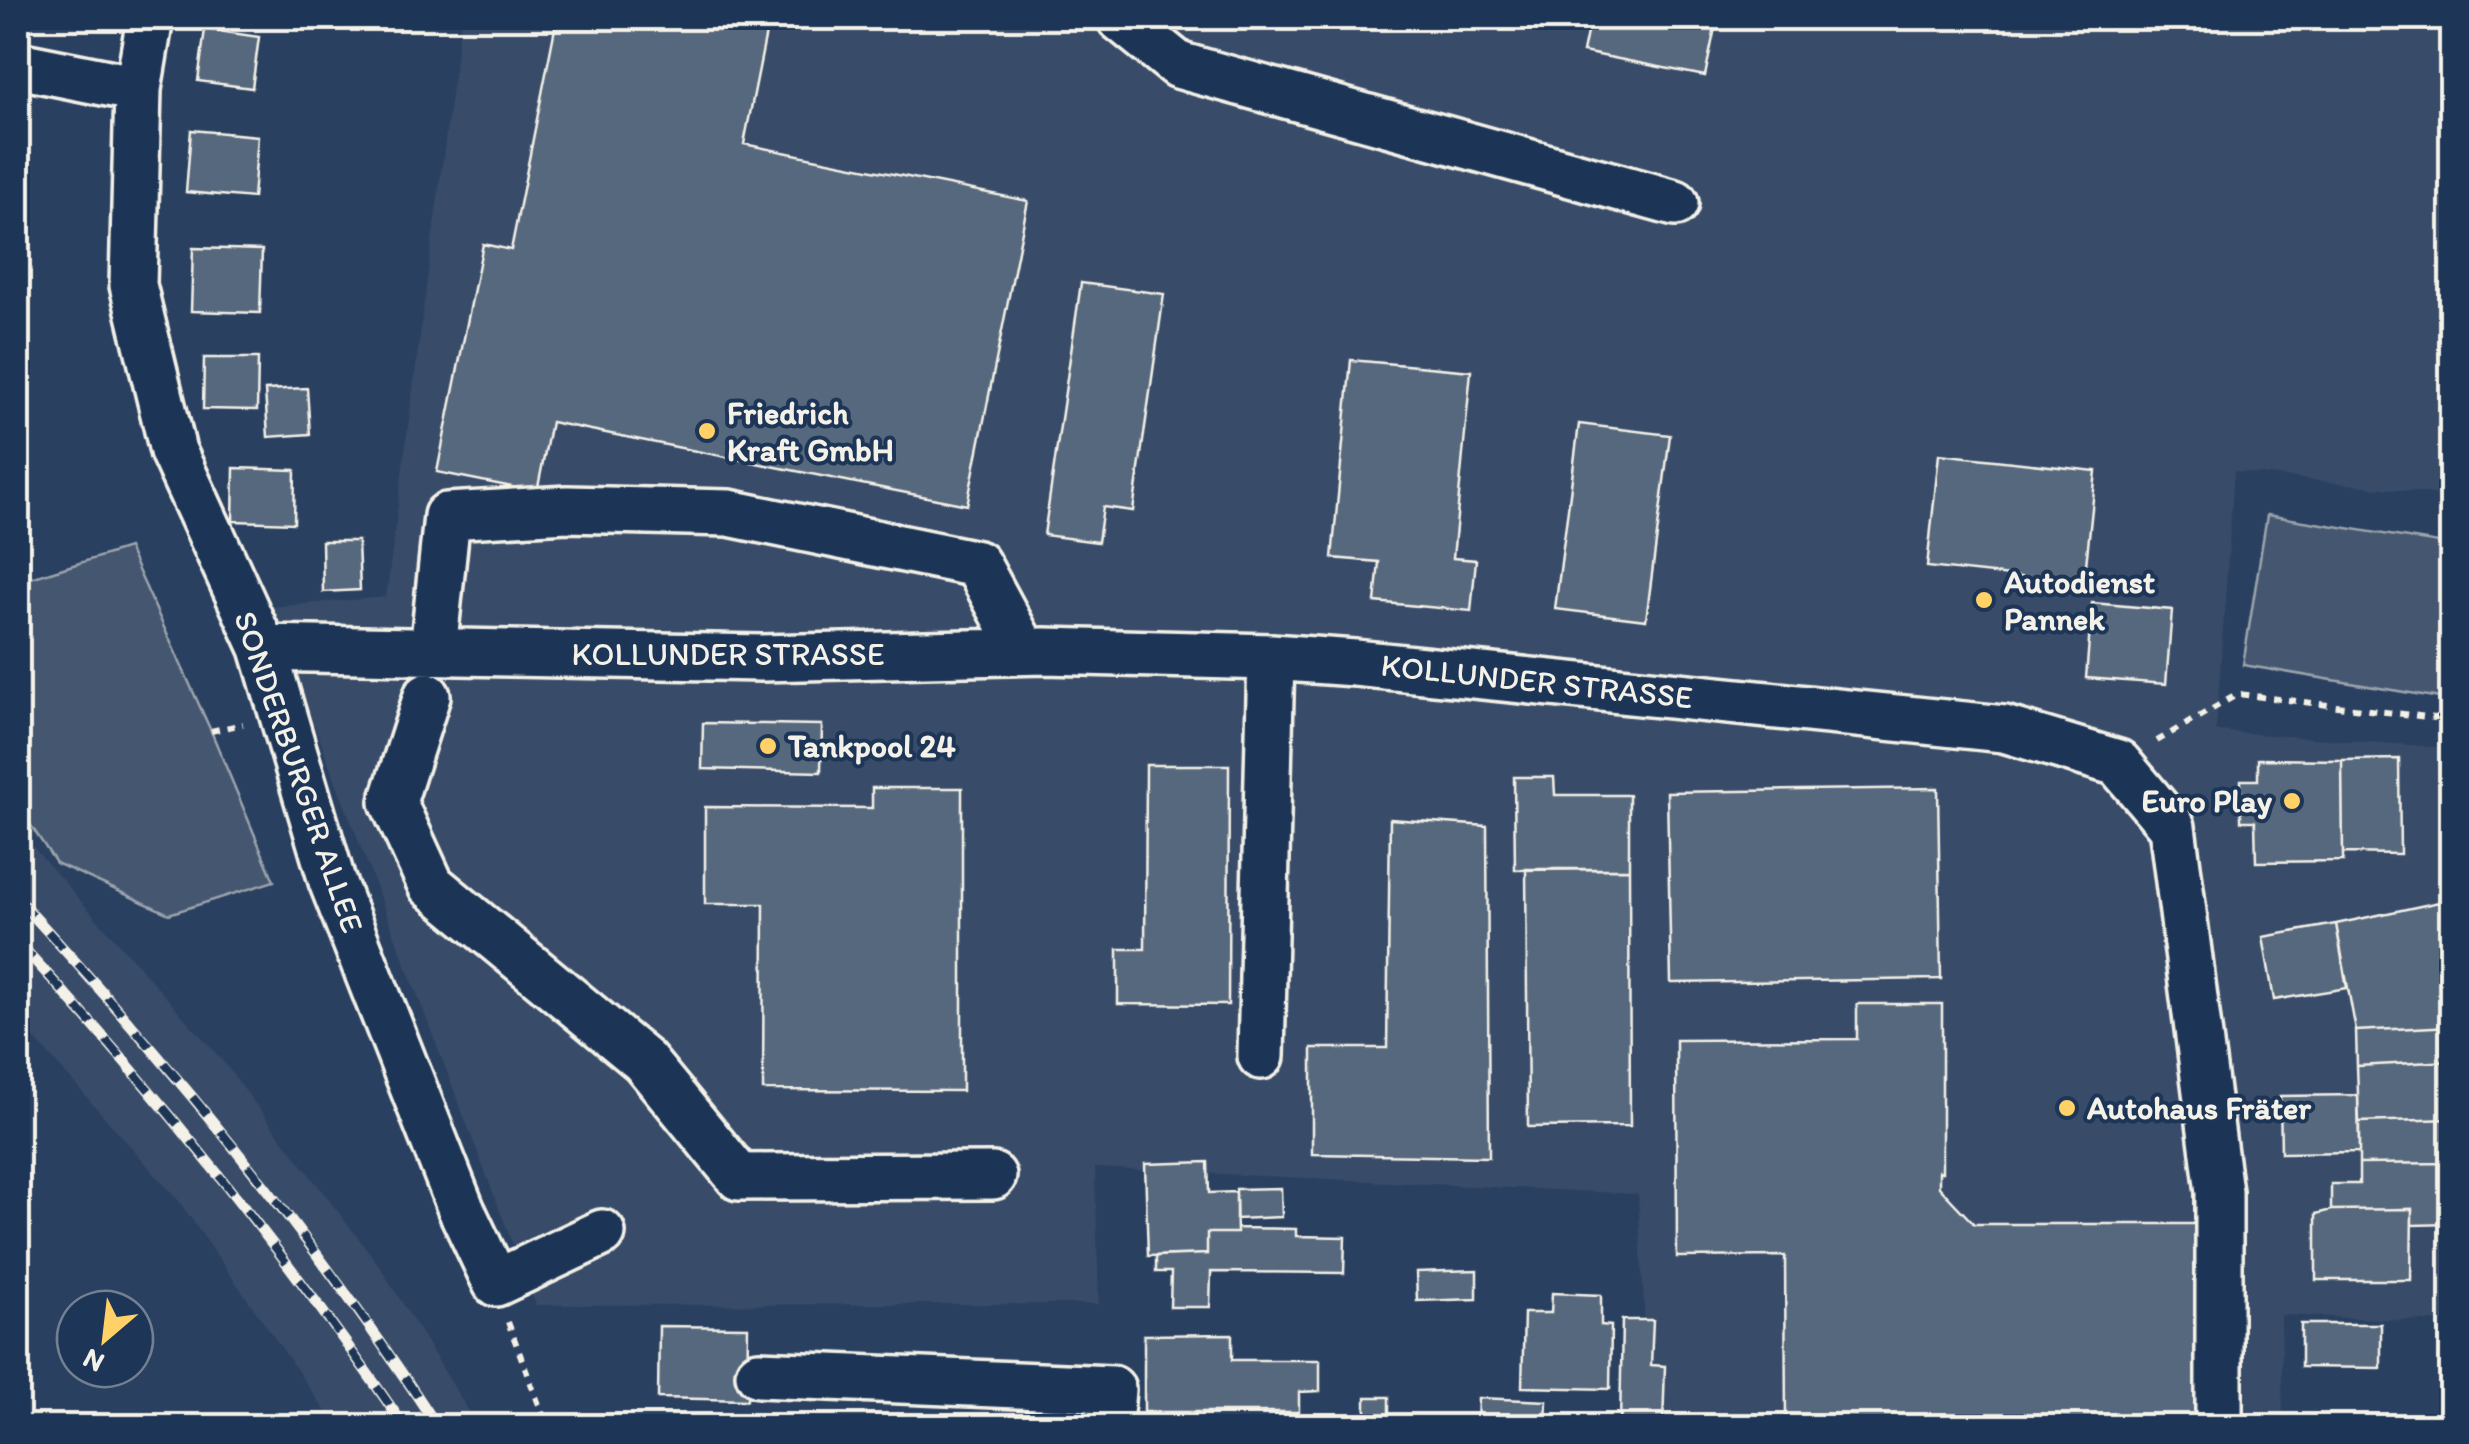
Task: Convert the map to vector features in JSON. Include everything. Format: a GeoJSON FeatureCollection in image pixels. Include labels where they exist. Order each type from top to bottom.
{"type":"FeatureCollection","features":[{"type":"Feature","properties":{"kind":"street","name":"SONDERBURGER ALLEE"},"geometry":{"type":"LineString","coordinates":[[150,18],[138,89],[133,284],[173,451],[263,648],[332,881],[461,1209],[496,1283]]}},
{"type":"Feature","properties":{"kind":"street"},"geometry":{"type":"LineString","coordinates":[[1120,18],[1178,65],[1676,203]]}},
{"type":"Feature","properties":{"kind":"street"},"geometry":{"type":"LineString","coordinates":[[18,65],[138,89]]}},
{"type":"Feature","properties":{"kind":"street"},"geometry":{"type":"LineString","coordinates":[[433,651],[446,516],[568,509],[729,514],[977,564],[1024,651]]}},
{"type":"Feature","properties":{"kind":"street","name":"KOLLUNDER STRASSE"},"geometry":{"type":"LineString","coordinates":[[263,648],[761,658],[1024,651],[1271,657],[2004,728],[2118,764]]}},
{"type":"Feature","properties":{"kind":"street"},"geometry":{"type":"LineString","coordinates":[[1261,1056],[1271,657]]}},
{"type":"Feature","properties":{"kind":"street"},"geometry":{"type":"LineString","coordinates":[[427,696],[393,802],[431,885],[644,1061],[739,1177],[993,1176]]}},
{"type":"Feature","properties":{"kind":"street"},"geometry":{"type":"LineString","coordinates":[[2118,764],[2172,827],[2219,1192],[2219,1426]]}},
{"type":"Feature","properties":{"kind":"street"},"geometry":{"type":"LineString","coordinates":[[496,1283],[602,1233]]}},
{"type":"Feature","properties":{"kind":"street"},"geometry":{"type":"LineString","coordinates":[[758,1374],[1112,1389],[1110,1426]]}},
{"type":"Feature","properties":{"kind":"path"},"geometry":{"type":"LineString","coordinates":[[2118,764],[2238,694],[2452,720]]}},
{"type":"Feature","properties":{"kind":"path"},"geometry":{"type":"LineString","coordinates":[[496,1283],[547,1426]]}},
{"type":"Feature","properties":{"kind":"shaded area"},"geometry":{"type":"Polygon","coordinates":[[[461,18],[2451,18],[2451,496],[2234,471],[2216,731],[2451,748],[2451,1322],[2281,1315],[2283,1426],[1650,1426],[1638,1194],[1095,1168],[1099,1304],[536,1305],[269,607],[386,597],[461,18]]]}},
{"type":"Feature","properties":{"kind":"shaded area"},"geometry":{"type":"Polygon","coordinates":[[[2267,515],[2451,545],[2452,667],[2446,699],[2243,665],[2267,515]]]}},
{"type":"Feature","properties":{"kind":"shaded area"},"geometry":{"type":"Polygon","coordinates":[[[128,548],[274,881],[169,914],[56,863],[18,806],[18,582],[128,548]]]}},
{"type":"Feature","properties":{"kind":"shaded area"},"geometry":{"type":"Polygon","coordinates":[[[18,830],[221,1059],[379,1265],[478,1426],[336,1426],[178,1200],[18,1020],[18,830]]]}},
{"type":"Feature","properties":{"kind":"building"},"geometry":{"type":"Polygon","coordinates":[[[557,18],[769,18],[744,144],[1028,201],[967,505],[551,422],[537,492],[437,472],[483,244],[511,250],[557,18]]]}},
{"type":"Feature","properties":{"kind":"building"},"geometry":{"type":"Polygon","coordinates":[[[1590,18],[1717,18],[1705,76],[1583,52],[1590,18]]]}},
{"type":"Feature","properties":{"kind":"building"},"geometry":{"type":"Polygon","coordinates":[[[205,29],[259,37],[252,88],[198,81],[205,29]]]}},
{"type":"Feature","properties":{"kind":"building"},"geometry":{"type":"Polygon","coordinates":[[[191,130],[258,136],[253,198],[186,192],[191,130]]]}},
{"type":"Feature","properties":{"kind":"building"},"geometry":{"type":"Polygon","coordinates":[[[193,248],[262,250],[260,313],[191,311],[193,248]]]}},
{"type":"Feature","properties":{"kind":"building"},"geometry":{"type":"Polygon","coordinates":[[[1081,283],[1164,294],[1133,511],[1103,507],[1098,542],[1044,535],[1081,283]]]}},
{"type":"Feature","properties":{"kind":"building"},"geometry":{"type":"Polygon","coordinates":[[[204,358],[258,358],[257,410],[203,409],[204,358]]]}},
{"type":"Feature","properties":{"kind":"building"},"geometry":{"type":"Polygon","coordinates":[[[1351,360],[1471,371],[1453,558],[1476,560],[1471,611],[1375,602],[1379,562],[1332,558],[1351,360]]]}},
{"type":"Feature","properties":{"kind":"building"},"geometry":{"type":"Polygon","coordinates":[[[307,388],[310,434],[268,437],[265,390],[307,388]]]}},
{"type":"Feature","properties":{"kind":"building"},"geometry":{"type":"Polygon","coordinates":[[[1579,424],[1670,435],[1646,620],[1555,609],[1579,424]]]}},
{"type":"Feature","properties":{"kind":"building"},"geometry":{"type":"Polygon","coordinates":[[[1939,454],[2096,471],[2084,584],[1927,567],[1939,454]]]}},
{"type":"Feature","properties":{"kind":"building"},"geometry":{"type":"Polygon","coordinates":[[[234,468],[295,470],[294,523],[233,521],[234,468]]]}},
{"type":"Feature","properties":{"kind":"building"},"geometry":{"type":"Polygon","coordinates":[[[322,541],[358,541],[360,590],[323,592],[322,541]]]}},
{"type":"Feature","properties":{"kind":"building"},"geometry":{"type":"Polygon","coordinates":[[[2092,603],[2172,610],[2166,684],[2086,678],[2092,603]]]}},
{"type":"Feature","properties":{"kind":"building"},"geometry":{"type":"Polygon","coordinates":[[[703,723],[822,725],[821,772],[702,769],[703,723]]]}},
{"type":"Feature","properties":{"kind":"building","name":"Euro Play"},"geometry":{"type":"Polygon","coordinates":[[[2258,759],[2342,760],[2343,861],[2256,862],[2255,821],[2241,821],[2241,780],[2258,780],[2258,759]]]}},
{"type":"Feature","properties":{"kind":"building"},"geometry":{"type":"Polygon","coordinates":[[[2399,759],[2400,854],[2343,853],[2342,760],[2399,759]]]}},
{"type":"Feature","properties":{"kind":"building"},"geometry":{"type":"Polygon","coordinates":[[[1146,765],[1229,765],[1228,1005],[1118,1004],[1118,949],[1145,949],[1146,765]]]}},
{"type":"Feature","properties":{"kind":"building"},"geometry":{"type":"Polygon","coordinates":[[[1514,777],[1554,777],[1555,795],[1629,795],[1629,869],[1515,870],[1514,777]]]}},
{"type":"Feature","properties":{"kind":"building"},"geometry":{"type":"Polygon","coordinates":[[[872,788],[962,788],[962,1091],[763,1090],[764,904],[705,904],[705,807],[872,808],[872,788]]]}},
{"type":"Feature","properties":{"kind":"building"},"geometry":{"type":"Polygon","coordinates":[[[1938,788],[1941,979],[1671,983],[1667,792],[1938,788]]]}},
{"type":"Feature","properties":{"kind":"building"},"geometry":{"type":"Polygon","coordinates":[[[1390,819],[1487,826],[1489,1157],[1312,1154],[1312,1048],[1387,1048],[1390,819]]]}},
{"type":"Feature","properties":{"kind":"building"},"geometry":{"type":"Polygon","coordinates":[[[1526,869],[1629,869],[1630,1126],[1528,1127],[1526,869]]]}},
{"type":"Feature","properties":{"kind":"building"},"geometry":{"type":"Polygon","coordinates":[[[2439,902],[2452,971],[2452,1026],[2356,1031],[2336,924],[2439,902]]]}},
{"type":"Feature","properties":{"kind":"building"},"geometry":{"type":"Polygon","coordinates":[[[2336,924],[2347,988],[2274,1000],[2263,937],[2336,924]]]}},
{"type":"Feature","properties":{"kind":"building"},"geometry":{"type":"Polygon","coordinates":[[[1857,1004],[1942,1004],[1939,1187],[1974,1224],[2198,1224],[2199,1426],[1786,1426],[1785,1256],[1677,1257],[1676,1040],[1857,1039],[1857,1004]]]}},
{"type":"Feature","properties":{"kind":"building"},"geometry":{"type":"Polygon","coordinates":[[[2452,1026],[2452,1061],[2357,1066],[2356,1031],[2452,1026]]]}},
{"type":"Feature","properties":{"kind":"building"},"geometry":{"type":"Polygon","coordinates":[[[2452,1061],[2452,1119],[2359,1122],[2357,1066],[2452,1061]]]}},
{"type":"Feature","properties":{"kind":"building"},"geometry":{"type":"Polygon","coordinates":[[[2358,1095],[2359,1152],[2281,1153],[2280,1096],[2358,1095]]]}},
{"type":"Feature","properties":{"kind":"building"},"geometry":{"type":"Polygon","coordinates":[[[2452,1119],[2452,1163],[2359,1164],[2359,1122],[2452,1119]]]}},
{"type":"Feature","properties":{"kind":"building"},"geometry":{"type":"Polygon","coordinates":[[[1208,1162],[1209,1193],[1236,1192],[1237,1233],[1207,1233],[1207,1254],[1148,1256],[1145,1164],[1208,1162]]]}},
{"type":"Feature","properties":{"kind":"building"},"geometry":{"type":"Polygon","coordinates":[[[2452,1163],[2452,1224],[2412,1225],[2412,1209],[2331,1210],[2331,1184],[2359,1184],[2359,1164],[2452,1163]]]}},
{"type":"Feature","properties":{"kind":"building"},"geometry":{"type":"Polygon","coordinates":[[[1281,1188],[1282,1217],[1236,1219],[1236,1189],[1281,1188]]]}},
{"type":"Feature","properties":{"kind":"building"},"geometry":{"type":"Polygon","coordinates":[[[2412,1209],[2411,1280],[2316,1280],[2316,1214],[2331,1210],[2412,1209]]]}},
{"type":"Feature","properties":{"kind":"building"},"geometry":{"type":"Polygon","coordinates":[[[1237,1228],[1296,1229],[1296,1236],[1345,1237],[1344,1273],[1211,1272],[1210,1307],[1170,1307],[1171,1272],[1156,1272],[1156,1256],[1207,1254],[1207,1233],[1237,1233],[1237,1228]]]}},
{"type":"Feature","properties":{"kind":"building"},"geometry":{"type":"Polygon","coordinates":[[[1477,1270],[1477,1299],[1417,1301],[1416,1272],[1477,1270]]]}},
{"type":"Feature","properties":{"kind":"building"},"geometry":{"type":"Polygon","coordinates":[[[1552,1293],[1601,1295],[1601,1325],[1611,1326],[1610,1389],[1522,1387],[1524,1313],[1551,1313],[1552,1293]]]}},
{"type":"Feature","properties":{"kind":"building"},"geometry":{"type":"Polygon","coordinates":[[[1622,1320],[1653,1320],[1651,1365],[1665,1366],[1663,1426],[1620,1426],[1622,1320]]]}},
{"type":"Feature","properties":{"kind":"building"},"geometry":{"type":"Polygon","coordinates":[[[2301,1324],[2381,1324],[2381,1368],[2301,1367],[2301,1324]]]}},
{"type":"Feature","properties":{"kind":"building"},"geometry":{"type":"Polygon","coordinates":[[[659,1326],[748,1327],[747,1400],[658,1398],[659,1326]]]}},
{"type":"Feature","properties":{"kind":"building"},"geometry":{"type":"Polygon","coordinates":[[[1232,1334],[1232,1360],[1320,1360],[1320,1391],[1299,1392],[1299,1412],[1144,1412],[1144,1335],[1232,1334]]]}},
{"type":"Feature","properties":{"kind":"building"},"geometry":{"type":"Polygon","coordinates":[[[1366,1397],[1389,1397],[1389,1426],[1366,1426],[1366,1397]]]}},
{"type":"Feature","properties":{"kind":"building"},"geometry":{"type":"Polygon","coordinates":[[[1478,1398],[1547,1401],[1546,1426],[1477,1426],[1478,1398]]]}},
{"type":"Feature","properties":{"kind":"railway"},"geometry":{"type":"LineString","coordinates":[[18,899],[131,1024],[239,1154],[341,1287],[437,1426]]}},
{"type":"Feature","properties":{"kind":"railway"},"geometry":{"type":"LineString","coordinates":[[18,942],[220,1177],[404,1426]]}},
{"type":"Feature","properties":{"kind":"place","name":"Friedrich Kraft GmbH"},"geometry":{"type":"Point","coordinates":[707,431]}},
{"type":"Feature","properties":{"kind":"place","name":"Autodienst Pannek"},"geometry":{"type":"Point","coordinates":[1984,600]}},
{"type":"Feature","properties":{"kind":"place","name":"Tankpool 24"},"geometry":{"type":"Point","coordinates":[768,746]}},
{"type":"Feature","properties":{"kind":"place","name":"Euro Play"},"geometry":{"type":"Point","coordinates":[2292,801]}},
{"type":"Feature","properties":{"kind":"place","name":"Autohaus Fräter"},"geometry":{"type":"Point","coordinates":[2067,1108]}}]}
